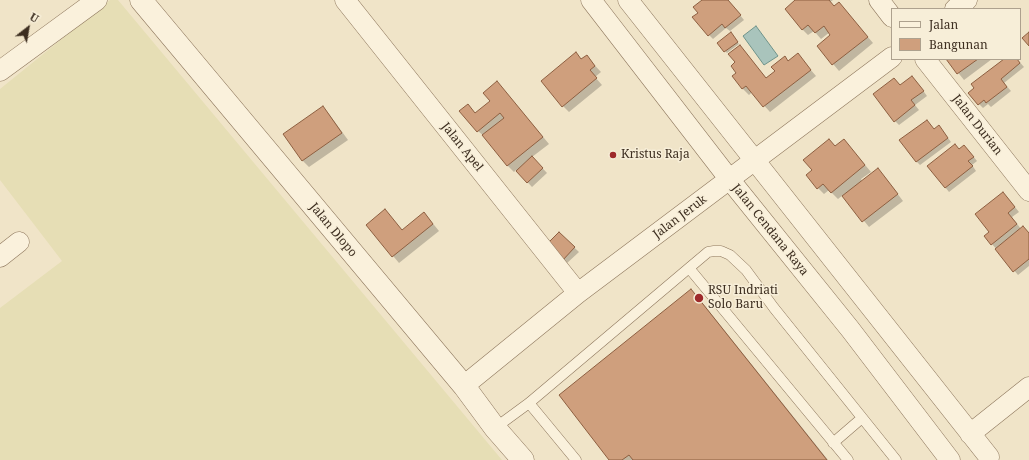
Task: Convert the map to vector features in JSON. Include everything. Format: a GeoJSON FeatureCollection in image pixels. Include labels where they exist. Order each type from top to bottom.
{"type":"FeatureCollection","features":[{"type":"Feature","properties":{"kind":"street"},"geometry":{"type":"LineString","coordinates":[[0,72],[97,0]]}},
{"type":"Feature","properties":{"kind":"street","name":"Jalan Dlopo"},"geometry":{"type":"LineString","coordinates":[[141,0],[464,386],[495,428],[523,460]]}},
{"type":"Feature","properties":{"kind":"street","name":"Jalan Apel"},"geometry":{"type":"LineString","coordinates":[[345,0],[578,293]]}},
{"type":"Feature","properties":{"kind":"street","name":"Jalan Cendana Raya"},"geometry":{"type":"LineString","coordinates":[[590,0],[730,180],[850,329],[950,460]]}},
{"type":"Feature","properties":{"kind":"street"},"geometry":{"type":"LineString","coordinates":[[628,0],[989,457]]}},
{"type":"Feature","properties":{"kind":"street"},"geometry":{"type":"LineString","coordinates":[[879,0],[891,16]]}},
{"type":"Feature","properties":{"kind":"street"},"geometry":{"type":"LineString","coordinates":[[956,8],[967,0]]}},
{"type":"Feature","properties":{"kind":"street","name":"Jalan Jeruk"},"geometry":{"type":"LineString","coordinates":[[471,380],[578,293],[891,58]]}},
{"type":"Feature","properties":{"kind":"street","name":"Jalan Durian"},"geometry":{"type":"LineString","coordinates":[[926,60],[1029,191]]}},
{"type":"Feature","properties":{"kind":"street"},"geometry":{"type":"LineString","coordinates":[[0,257],[19,242]]}},
{"type":"Feature","properties":{"kind":"street"},"geometry":{"type":"LineString","coordinates":[[970,434],[1029,387]]}},
{"type":"Feature","properties":{"kind":"lane"},"geometry":{"type":"LineString","coordinates":[[495,428],[529,402],[708,252],[714,250],[721,251],[730,256],[746,270],[896,460]]}},
{"type":"Feature","properties":{"kind":"lane"},"geometry":{"type":"LineString","coordinates":[[689,268],[848,460]]}},
{"type":"Feature","properties":{"kind":"lane"},"geometry":{"type":"LineString","coordinates":[[529,402],[576,460]]}},
{"type":"Feature","properties":{"kind":"lane"},"geometry":{"type":"LineString","coordinates":[[833,443],[862,418]]}},
{"type":"Feature","properties":{"kind":"shaded area"},"geometry":{"type":"Polygon","coordinates":[[[110,0],[118,0],[502,460],[0,460],[0,308],[62,261],[0,180],[0,89],[110,0]]]}},
{"type":"Feature","properties":{"kind":"water"},"geometry":{"type":"Polygon","coordinates":[[[756,26],[778,56],[764,65],[743,36],[756,26]]]}},
{"type":"Feature","properties":{"kind":"building"},"geometry":{"type":"Polygon","coordinates":[[[702,0],[728,0],[741,15],[725,28],[722,24],[708,36],[692,17],[698,13],[693,7],[702,0]]]}},
{"type":"Feature","properties":{"kind":"building"},"geometry":{"type":"Polygon","coordinates":[[[795,0],[829,0],[834,6],[839,2],[868,37],[832,65],[817,46],[830,35],[824,26],[815,33],[808,25],[802,30],[785,9],[795,0]]]}},
{"type":"Feature","properties":{"kind":"building"},"geometry":{"type":"Polygon","coordinates":[[[731,32],[738,42],[724,52],[717,43],[731,32]]]}},
{"type":"Feature","properties":{"kind":"building"},"geometry":{"type":"Polygon","coordinates":[[[1029,32],[1029,46],[1022,38],[1029,32]]]}},
{"type":"Feature","properties":{"kind":"building"},"geometry":{"type":"Polygon","coordinates":[[[740,45],[766,78],[775,71],[771,67],[785,56],[788,61],[798,53],[811,70],[763,107],[746,86],[742,89],[732,76],[736,73],[731,66],[735,62],[728,54],[740,45]]]}},
{"type":"Feature","properties":{"kind":"building"},"geometry":{"type":"Polygon","coordinates":[[[576,52],[581,59],[587,55],[595,66],[590,70],[597,78],[562,107],[541,81],[576,52]]]}},
{"type":"Feature","properties":{"kind":"building"},"geometry":{"type":"Polygon","coordinates":[[[947,60],[977,60],[957,74],[947,60]]]}},
{"type":"Feature","properties":{"kind":"building"},"geometry":{"type":"Polygon","coordinates":[[[1003,60],[1018,60],[1020,63],[1001,79],[1007,87],[986,103],[984,100],[978,105],[968,93],[974,88],[971,84],[1003,60]]]}},
{"type":"Feature","properties":{"kind":"building"},"geometry":{"type":"Polygon","coordinates":[[[912,76],[924,91],[911,100],[915,105],[894,122],[873,94],[894,78],[900,85],[912,76]]]}},
{"type":"Feature","properties":{"kind":"building"},"geometry":{"type":"Polygon","coordinates":[[[497,81],[543,137],[507,166],[482,135],[504,118],[500,113],[477,132],[459,111],[468,104],[475,113],[490,101],[483,93],[497,81]]]}},
{"type":"Feature","properties":{"kind":"building"},"geometry":{"type":"Polygon","coordinates":[[[323,106],[342,133],[302,161],[283,134],[323,106]]]}},
{"type":"Feature","properties":{"kind":"building"},"geometry":{"type":"Polygon","coordinates":[[[927,120],[934,129],[939,125],[948,138],[916,162],[899,140],[927,120]]]}},
{"type":"Feature","properties":{"kind":"building"},"geometry":{"type":"Polygon","coordinates":[[[829,139],[835,146],[844,139],[865,165],[831,193],[823,184],[817,189],[806,175],[812,170],[803,160],[829,139]]]}},
{"type":"Feature","properties":{"kind":"building"},"geometry":{"type":"Polygon","coordinates":[[[955,144],[959,149],[964,145],[974,157],[968,161],[973,166],[945,188],[927,166],[955,144]]]}},
{"type":"Feature","properties":{"kind":"building"},"geometry":{"type":"Polygon","coordinates":[[[532,156],[543,168],[527,183],[516,171],[532,156]]]}},
{"type":"Feature","properties":{"kind":"building"},"geometry":{"type":"Polygon","coordinates":[[[878,168],[898,194],[862,222],[842,196],[878,168]]]}},
{"type":"Feature","properties":{"kind":"building"},"geometry":{"type":"Polygon","coordinates":[[[1003,192],[1015,207],[1008,213],[1017,224],[991,245],[984,236],[989,232],[975,214],[1003,192]]]}},
{"type":"Feature","properties":{"kind":"building"},"geometry":{"type":"Polygon","coordinates":[[[385,209],[402,230],[424,212],[433,224],[392,257],[366,225],[385,209]]]}},
{"type":"Feature","properties":{"kind":"building"},"geometry":{"type":"Polygon","coordinates":[[[1023,226],[1029,233],[1029,259],[1013,272],[995,249],[1023,226]]]}},
{"type":"Feature","properties":{"kind":"building"},"geometry":{"type":"Polygon","coordinates":[[[559,232],[575,247],[562,261],[546,245],[559,232]]]}},
{"type":"Feature","properties":{"kind":"building"},"geometry":{"type":"Polygon","coordinates":[[[691,289],[827,460],[633,460],[629,455],[622,460],[609,460],[559,395],[691,289]]]}},
{"type":"Feature","properties":{"kind":"place","name":"Kristus Raja"},"geometry":{"type":"Point","coordinates":[613,155]}},
{"type":"Feature","properties":{"kind":"place","name":"RSU Indriati Solo Baru"},"geometry":{"type":"Point","coordinates":[699,298]}}]}
